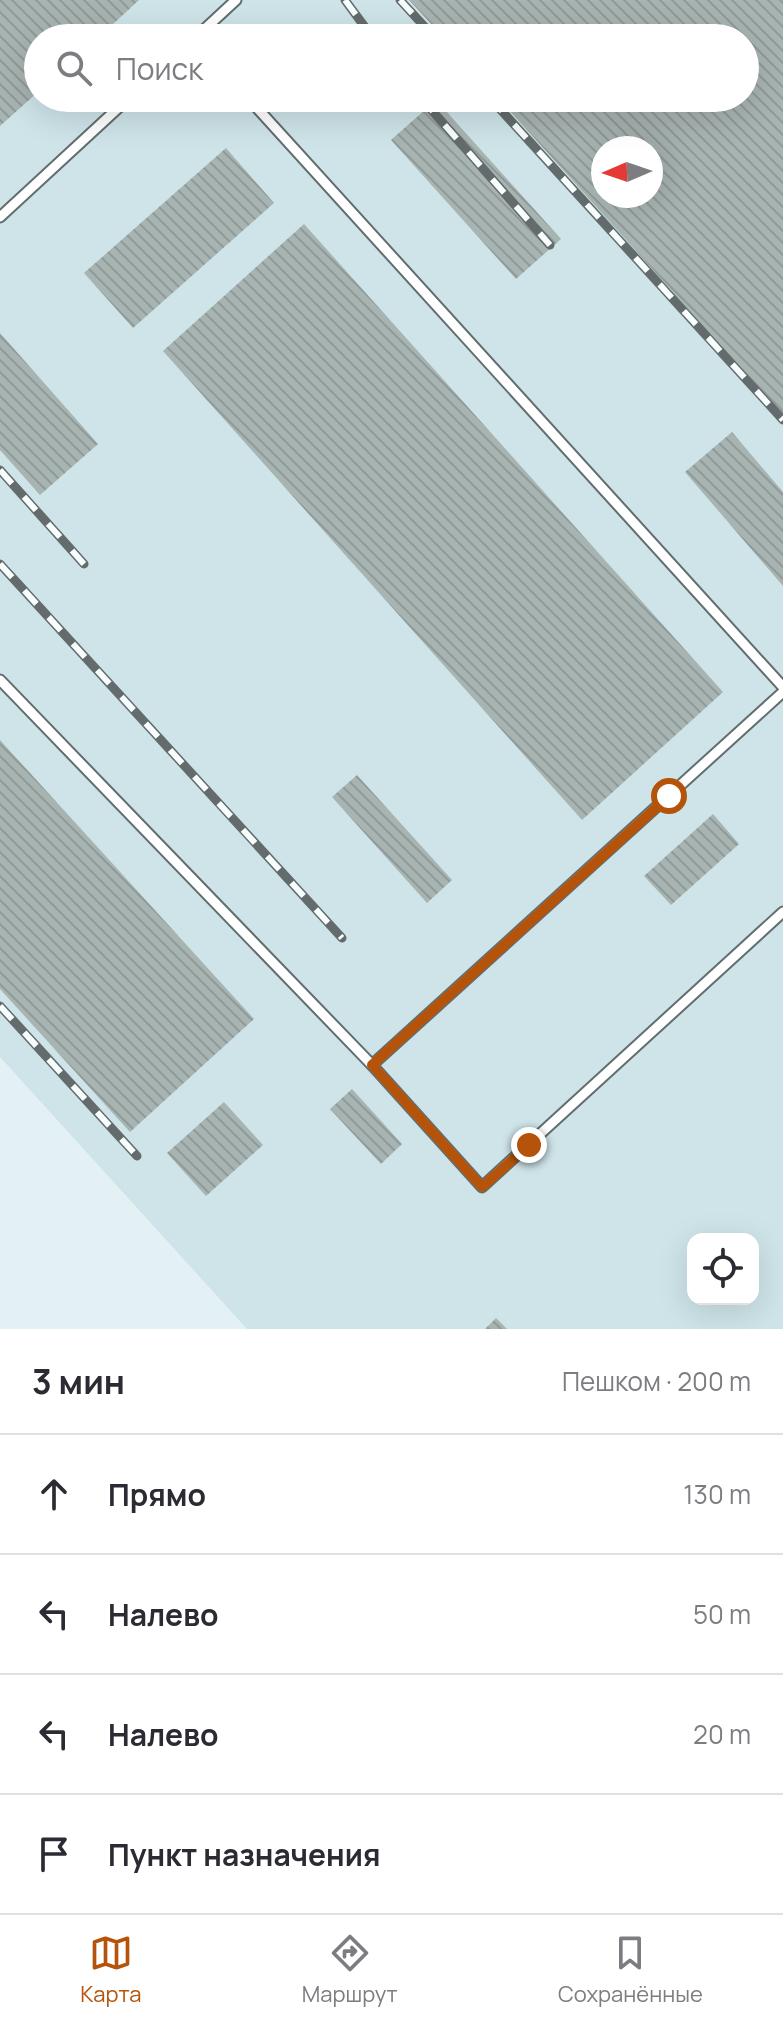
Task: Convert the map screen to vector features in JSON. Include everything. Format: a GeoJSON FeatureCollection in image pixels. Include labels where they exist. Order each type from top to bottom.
{"type":"FeatureCollection","features":[{"type":"Feature","properties":{"kind":"lane"},"geometry":{"type":"LineString","coordinates":[[210,24],[236,0]]}},
{"type":"Feature","properties":{"kind":"lane"},"geometry":{"type":"LineString","coordinates":[[0,217],[114,112]]}},
{"type":"Feature","properties":{"kind":"lane"},"geometry":{"type":"LineString","coordinates":[[261,112],[783,690],[372,1065]]}},
{"type":"Feature","properties":{"kind":"lane"},"geometry":{"type":"LineString","coordinates":[[0,680],[372,1065],[482,1187],[783,912]]}},
{"type":"Feature","properties":{"kind":"shaded area"},"geometry":{"type":"Polygon","coordinates":[[[0,0],[783,0],[783,1329],[247,1329],[0,1057],[0,0]]]}},
{"type":"Feature","properties":{"kind":"building"},"geometry":{"type":"Polygon","coordinates":[[[0,0],[139,0],[113,24],[24,24],[24,105],[0,126],[0,0]]]}},
{"type":"Feature","properties":{"kind":"building"},"geometry":{"type":"Polygon","coordinates":[[[409,0],[783,0],[783,414],[597,208],[663,208],[663,136],[591,136],[591,201],[511,112],[759,112],[759,24],[431,24],[409,0]]]}},
{"type":"Feature","properties":{"kind":"building"},"geometry":{"type":"Polygon","coordinates":[[[422,112],[447,112],[561,239],[516,279],[391,140],[422,112]]]}},
{"type":"Feature","properties":{"kind":"building"},"geometry":{"type":"Polygon","coordinates":[[[226,148],[274,203],[133,328],[84,273],[226,148]]]}},
{"type":"Feature","properties":{"kind":"building"},"geometry":{"type":"Polygon","coordinates":[[[304,224],[723,692],[582,820],[163,351],[304,224]]]}},
{"type":"Feature","properties":{"kind":"building"},"geometry":{"type":"Polygon","coordinates":[[[0,333],[98,444],[40,495],[0,450],[0,333]]]}},
{"type":"Feature","properties":{"kind":"building"},"geometry":{"type":"Polygon","coordinates":[[[732,432],[783,492],[783,586],[685,472],[732,432]]]}},
{"type":"Feature","properties":{"kind":"building"},"geometry":{"type":"Polygon","coordinates":[[[0,740],[254,1019],[130,1132],[0,989],[0,740]]]}},
{"type":"Feature","properties":{"kind":"building"},"geometry":{"type":"Polygon","coordinates":[[[357,775],[452,880],[427,903],[332,797],[357,775]]]}},
{"type":"Feature","properties":{"kind":"building"},"geometry":{"type":"Polygon","coordinates":[[[713,814],[739,844],[671,905],[644,876],[713,814]]]}},
{"type":"Feature","properties":{"kind":"building"},"geometry":{"type":"Polygon","coordinates":[[[352,1089],[402,1144],[381,1164],[330,1109],[352,1089]]]}},
{"type":"Feature","properties":{"kind":"building"},"geometry":{"type":"Polygon","coordinates":[[[224,1102],[263,1145],[206,1196],[167,1153],[224,1102]]]}},
{"type":"Feature","properties":{"kind":"building"},"geometry":{"type":"Polygon","coordinates":[[[496,1318],[507,1329],[485,1329],[496,1318]]]}},
{"type":"Feature","properties":{"kind":"railway"},"geometry":{"type":"LineString","coordinates":[[345,0],[363,24]]}},
{"type":"Feature","properties":{"kind":"railway"},"geometry":{"type":"LineString","coordinates":[[400,0],[422,24]]}},
{"type":"Feature","properties":{"kind":"railway"},"geometry":{"type":"LineString","coordinates":[[433,112],[550,245]]}},
{"type":"Feature","properties":{"kind":"railway"},"geometry":{"type":"LineString","coordinates":[[503,112],[783,420]]}},
{"type":"Feature","properties":{"kind":"railway"},"geometry":{"type":"LineString","coordinates":[[0,470],[84,564]]}},
{"type":"Feature","properties":{"kind":"railway"},"geometry":{"type":"LineString","coordinates":[[0,564],[342,938]]}},
{"type":"Feature","properties":{"kind":"railway"},"geometry":{"type":"LineString","coordinates":[[0,1006],[137,1156]]}},
{"type":"Feature","properties":{"kind":"route"},"geometry":{"type":"LineString","coordinates":[[529,1145],[482,1187],[372,1065],[669,796]]}}]}
